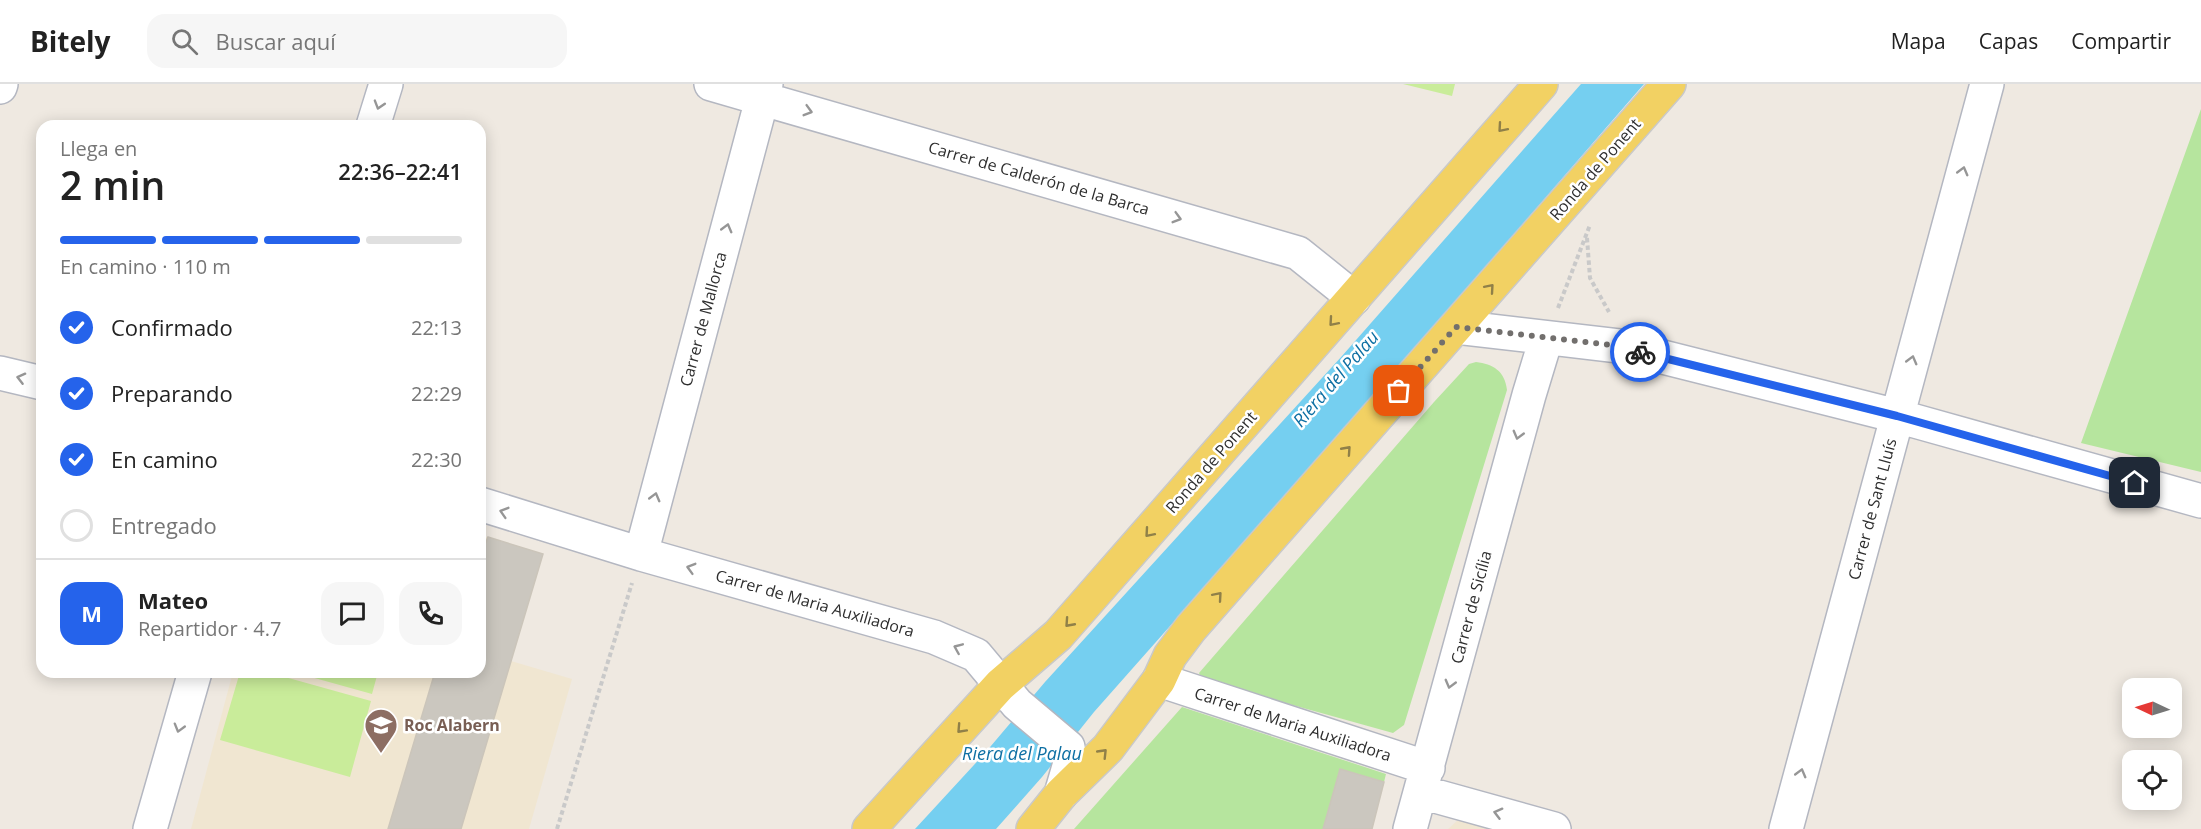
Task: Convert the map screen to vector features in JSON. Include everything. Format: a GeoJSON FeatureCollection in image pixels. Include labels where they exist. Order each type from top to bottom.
{"type":"FeatureCollection","features":[{"type":"Feature","properties":{"kind":"main road","name":"Ronda de Ponent"},"geometry":{"type":"LineString","coordinates":[[869,829],[1009,694],[1058,635],[1541,84]]}},
{"type":"Feature","properties":{"kind":"main road","name":"Ronda de Ponent"},"geometry":{"type":"LineString","coordinates":[[1033,829],[1061,794],[1108,748],[1159,680],[1170,656],[1191,628],[1669,84]]}},
{"type":"Feature","properties":{"kind":"street"},"geometry":{"type":"LineString","coordinates":[[375,120],[386,84]]}},
{"type":"Feature","properties":{"kind":"street","name":"Carrer de Calderón de la Barca"},"geometry":{"type":"LineString","coordinates":[[711,84],[764,91],[1298,253],[1354,298]]}},
{"type":"Feature","properties":{"kind":"street","name":"Carrer de Sant Lluís"},"geometry":{"type":"LineString","coordinates":[[1785,829],[1987,84]]}},
{"type":"Feature","properties":{"kind":"street","name":"Carrer de Mallorca"},"geometry":{"type":"LineString","coordinates":[[640,554],[764,91]]}},
{"type":"Feature","properties":{"kind":"street"},"geometry":{"type":"LineString","coordinates":[[1456,327],[1619,346],[1897,416],[2201,501]]}},
{"type":"Feature","properties":{"kind":"street"},"geometry":{"type":"LineString","coordinates":[[1456,327],[1505,343],[1527,371],[1532,385]]}},
{"type":"Feature","properties":{"kind":"street","name":"Carrer de Sicília"},"geometry":{"type":"LineString","coordinates":[[1410,829],[1546,339]]}},
{"type":"Feature","properties":{"kind":"street"},"geometry":{"type":"LineString","coordinates":[[0,373],[36,382]]}},
{"type":"Feature","properties":{"kind":"street","name":"Carrer de Maria Auxiliadora"},"geometry":{"type":"LineString","coordinates":[[486,506],[640,554],[934,637],[976,655],[1009,694],[1068,747],[1071,763],[1061,794]]}},
{"type":"Feature","properties":{"kind":"street"},"geometry":{"type":"LineString","coordinates":[[150,829],[193,678]]}},
{"type":"Feature","properties":{"kind":"street","name":"Carrer de Maria Auxiliadora"},"geometry":{"type":"LineString","coordinates":[[1159,680],[1554,829]]}},
{"type":"Feature","properties":{"kind":"path"},"geometry":{"type":"LineString","coordinates":[[557,829],[640,554]]}},
{"type":"Feature","properties":{"kind":"shaded area","name":"Roc Alabern"},"geometry":{"type":"Polygon","coordinates":[[[486,537],[543,554],[511,661],[572,679],[529,829],[191,829],[231,678],[486,678],[486,537]]]}},
{"type":"Feature","properties":{"kind":"shaded area"},"geometry":{"type":"Polygon","coordinates":[[[1458,820],[1488,829],[1448,829],[1458,820]]]}},
{"type":"Feature","properties":{"kind":"green space"},"geometry":{"type":"Polygon","coordinates":[[[1403,84],[1455,84],[1452,96],[1403,84]]]}},
{"type":"Feature","properties":{"kind":"green space"},"geometry":{"type":"Polygon","coordinates":[[[2201,109],[2201,472],[2081,443],[2201,109]]]}},
{"type":"Feature","properties":{"kind":"green space"},"geometry":{"type":"Polygon","coordinates":[[[1476,362],[1493,367],[1501,373],[1507,390],[1404,725],[1393,733],[1202,680],[1199,673],[1434,402],[1469,364],[1476,362]]]}},
{"type":"Feature","properties":{"kind":"green space"},"geometry":{"type":"Polygon","coordinates":[[[238,678],[289,678],[371,701],[350,777],[220,740],[238,678]]]}},
{"type":"Feature","properties":{"kind":"green space"},"geometry":{"type":"Polygon","coordinates":[[[315,678],[376,678],[372,694],[315,678]]]}},
{"type":"Feature","properties":{"kind":"green space"},"geometry":{"type":"Polygon","coordinates":[[[1182,707],[1386,774],[1384,782],[1340,770],[1323,829],[1074,829],[1182,707]]]}},
{"type":"Feature","properties":{"kind":"water","name":"Riera del Palau"},"geometry":{"type":"Polygon","coordinates":[[[1581,84],[1644,84],[1392,375],[1094,712],[1042,777],[996,829],[915,829],[985,753],[1045,682],[1342,356],[1581,84]]]}},
{"type":"Feature","properties":{"kind":"building"},"geometry":{"type":"Polygon","coordinates":[[[488,537],[543,554],[461,829],[388,829],[433,678],[486,678],[486,542],[488,537]]]}},
{"type":"Feature","properties":{"kind":"building"},"geometry":{"type":"Polygon","coordinates":[[[1340,769],[1384,782],[1372,829],[1323,829],[1340,769]]]}},
{"type":"Feature","properties":{"kind":"way so far"},"geometry":{"type":"LineString","coordinates":[[1399,391],[1456,327],[1619,346],[1640,352]]}},
{"type":"Feature","properties":{"kind":"place","name":"Roc Alabern"},"geometry":{"type":"Point","coordinates":[381,754]}},
{"type":"Feature","properties":{"kind":"route"},"geometry":{"type":"LineString","coordinates":[[1640,352],[1897,416],[2135,483]]}}]}
